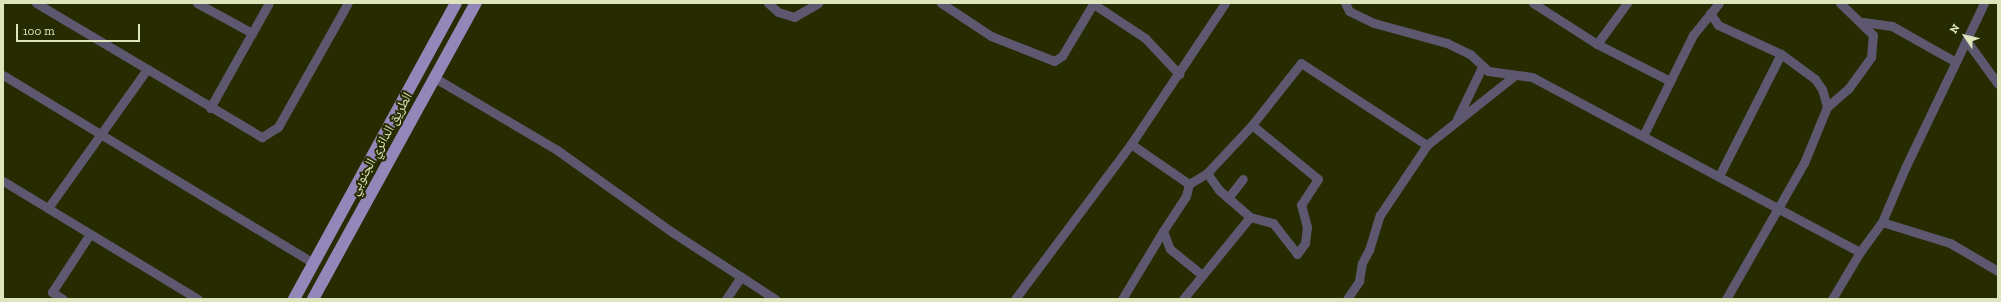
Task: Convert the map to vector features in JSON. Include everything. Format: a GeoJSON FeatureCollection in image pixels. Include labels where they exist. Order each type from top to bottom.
{"type":"FeatureCollection","features":[{"type":"Feature","properties":{"kind":"main road","name":"الطريق الدائري الجنوبي"},"geometry":{"type":"LineString","coordinates":[[294,299],[456,3]]}},
{"type":"Feature","properties":{"kind":"main road","name":"الطريق الدائري الجنوبي"},"geometry":{"type":"LineString","coordinates":[[313,299],[476,3]]}},
{"type":"Feature","properties":{"kind":"street"},"geometry":{"type":"LineString","coordinates":[[36,3],[210,108],[262,137],[278,127],[348,3]]}},
{"type":"Feature","properties":{"kind":"street"},"geometry":{"type":"LineString","coordinates":[[197,3],[252,33]]}},
{"type":"Feature","properties":{"kind":"street"},"geometry":{"type":"LineString","coordinates":[[210,108],[269,3]]}},
{"type":"Feature","properties":{"kind":"street"},"geometry":{"type":"LineString","coordinates":[[768,3],[778,12],[794,17],[818,3]]}},
{"type":"Feature","properties":{"kind":"street"},"geometry":{"type":"LineString","coordinates":[[941,3],[991,36],[1054,62],[1062,56],[1092,3],[1145,38],[1179,74]]}},
{"type":"Feature","properties":{"kind":"street"},"geometry":{"type":"LineString","coordinates":[[1015,299],[1131,144],[1225,3]]}},
{"type":"Feature","properties":{"kind":"street"},"geometry":{"type":"LineString","coordinates":[[1345,3],[1349,11],[1374,23],[1447,43],[1470,54],[1482,67],[1514,76],[1532,77],[1860,252]]}},
{"type":"Feature","properties":{"kind":"street"},"geometry":{"type":"LineString","coordinates":[[1533,3],[1597,44],[1670,81]]}},
{"type":"Feature","properties":{"kind":"street"},"geometry":{"type":"LineString","coordinates":[[1597,44],[1627,3]]}},
{"type":"Feature","properties":{"kind":"street"},"geometry":{"type":"LineString","coordinates":[[1642,136],[1693,35],[1718,3]]}},
{"type":"Feature","properties":{"kind":"street"},"geometry":{"type":"LineString","coordinates":[[1726,299],[1804,163],[1827,107],[1848,89],[1871,57],[1874,41],[1862,22],[1840,3]]}},
{"type":"Feature","properties":{"kind":"street"},"geometry":{"type":"LineString","coordinates":[[1832,299],[1860,252],[1882,222],[1984,3]]}},
{"type":"Feature","properties":{"kind":"street"},"geometry":{"type":"LineString","coordinates":[[1710,13],[1718,25],[1781,54],[1815,78],[1822,89],[1827,107]]}},
{"type":"Feature","properties":{"kind":"street"},"geometry":{"type":"LineString","coordinates":[[1862,22],[1892,26],[1956,62]]}},
{"type":"Feature","properties":{"kind":"street"},"geometry":{"type":"LineString","coordinates":[[1966,40],[1998,84]]}},
{"type":"Feature","properties":{"kind":"street"},"geometry":{"type":"LineString","coordinates":[[1719,176],[1781,54]]}},
{"type":"Feature","properties":{"kind":"street"},"geometry":{"type":"LineString","coordinates":[[1122,299],[1163,230],[1186,196],[1189,184],[1207,173],[1252,125],[1301,63],[1427,145]]}},
{"type":"Feature","properties":{"kind":"street"},"geometry":{"type":"LineString","coordinates":[[1456,120],[1482,67]]}},
{"type":"Feature","properties":{"kind":"street"},"geometry":{"type":"LineString","coordinates":[[48,208],[100,133],[147,70]]}},
{"type":"Feature","properties":{"kind":"street"},"geometry":{"type":"LineString","coordinates":[[3,75],[314,263]]}},
{"type":"Feature","properties":{"kind":"street"},"geometry":{"type":"LineString","coordinates":[[1347,299],[1359,281],[1362,263],[1369,250],[1380,215],[1427,145],[1456,120],[1514,76]]}},
{"type":"Feature","properties":{"kind":"street"},"geometry":{"type":"LineString","coordinates":[[435,78],[557,150],[775,299]]}},
{"type":"Feature","properties":{"kind":"street"},"geometry":{"type":"LineString","coordinates":[[1207,173],[1228,198],[1250,217],[1273,223],[1297,254],[1305,243],[1307,228],[1301,205],[1318,179],[1252,125]]}},
{"type":"Feature","properties":{"kind":"street"},"geometry":{"type":"LineString","coordinates":[[1131,144],[1189,184]]}},
{"type":"Feature","properties":{"kind":"street"},"geometry":{"type":"LineString","coordinates":[[1228,198],[1243,179]]}},
{"type":"Feature","properties":{"kind":"street"},"geometry":{"type":"LineString","coordinates":[[4,183],[198,299]]}},
{"type":"Feature","properties":{"kind":"street"},"geometry":{"type":"LineString","coordinates":[[1183,299],[1250,217]]}},
{"type":"Feature","properties":{"kind":"street"},"geometry":{"type":"LineString","coordinates":[[1882,222],[1950,243],[1998,271]]}},
{"type":"Feature","properties":{"kind":"street"},"geometry":{"type":"LineString","coordinates":[[1163,230],[1170,249],[1202,275]]}},
{"type":"Feature","properties":{"kind":"street"},"geometry":{"type":"LineString","coordinates":[[63,299],[50,295],[90,234]]}},
{"type":"Feature","properties":{"kind":"street"},"geometry":{"type":"LineString","coordinates":[[726,299],[741,277]]}}]}
